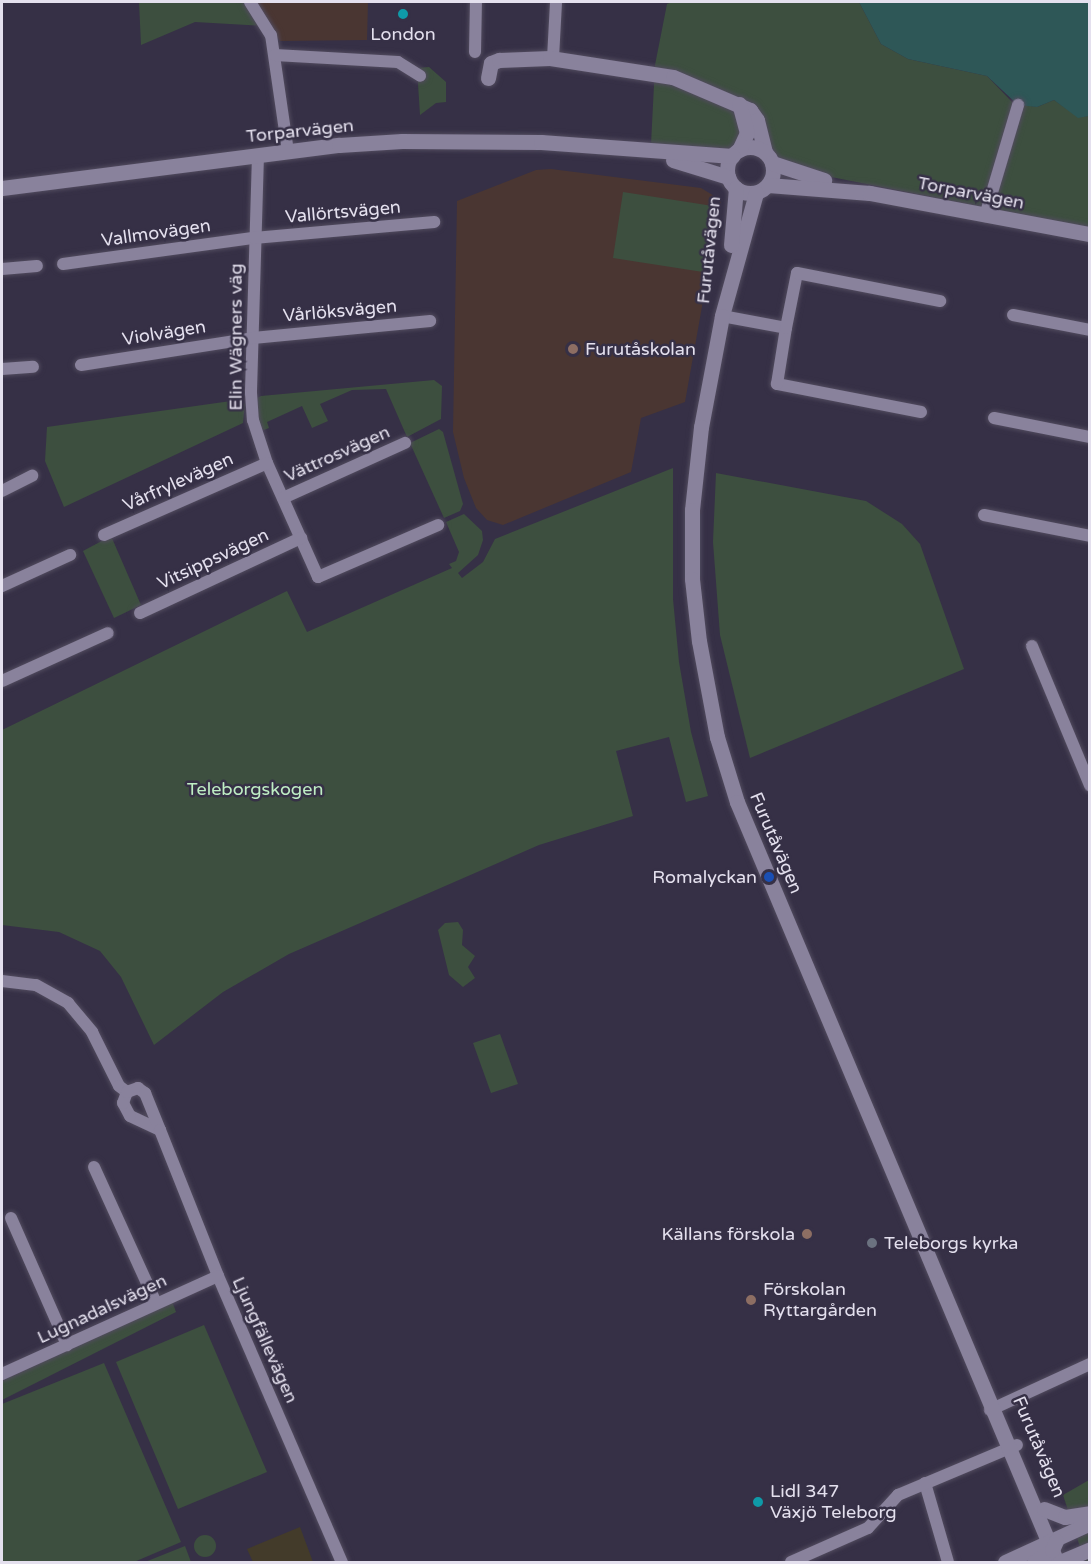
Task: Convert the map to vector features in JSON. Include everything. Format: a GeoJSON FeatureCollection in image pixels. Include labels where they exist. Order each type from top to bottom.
{"type":"FeatureCollection","features":[{"type":"Feature","properties":{"kind":"street"},"geometry":{"type":"LineString","coordinates":[[250,2],[271,35],[288,152]]}},
{"type":"Feature","properties":{"kind":"street"},"geometry":{"type":"LineString","coordinates":[[475,52],[476,2]]}},
{"type":"Feature","properties":{"kind":"street"},"geometry":{"type":"LineString","coordinates":[[553,58],[556,2]]}},
{"type":"Feature","properties":{"kind":"street"},"geometry":{"type":"LineString","coordinates":[[275,55],[398,62],[420,76]]}},
{"type":"Feature","properties":{"kind":"street"},"geometry":{"type":"LineString","coordinates":[[488,78],[490,63],[499,60],[553,58],[673,77],[740,104],[757,120],[768,158]]}},
{"type":"Feature","properties":{"kind":"street","name":"Furutåvägen"},"geometry":{"type":"LineString","coordinates":[[740,104],[747,133],[735,153],[722,316],[701,427],[692,510],[692,579],[699,641],[717,737],[737,802],[970,1354],[1012,1447],[1066,1554]]}},
{"type":"Feature","properties":{"kind":"street"},"geometry":{"type":"LineString","coordinates":[[985,216],[1018,105]]}},
{"type":"Feature","properties":{"kind":"street","name":"Torparvägen"},"geometry":{"type":"LineString","coordinates":[[2,188],[339,145],[452,140],[735,153],[752,147],[768,158],[870,193],[1089,236]]}},
{"type":"Feature","properties":{"kind":"street","name":"Torparvägen"},"geometry":{"type":"LineString","coordinates":[[605,147],[684,162],[732,182],[762,189],[870,193]]}},
{"type":"Feature","properties":{"kind":"street","name":"Elin Wägners väg"},"geometry":{"type":"LineString","coordinates":[[258,155],[254,238],[254,420],[267,463],[318,578],[438,525]]}},
{"type":"Feature","properties":{"kind":"street","name":"Furutåvägen"},"geometry":{"type":"LineString","coordinates":[[722,316],[762,189],[768,158]]}},
{"type":"Feature","properties":{"kind":"street","name":"Vallörtsvägen"},"geometry":{"type":"LineString","coordinates":[[254,238],[434,222]]}},
{"type":"Feature","properties":{"kind":"street","name":"Vallmovägen"},"geometry":{"type":"LineString","coordinates":[[63,264],[254,238]]}},
{"type":"Feature","properties":{"kind":"street"},"geometry":{"type":"LineString","coordinates":[[2,269],[37,266]]}},
{"type":"Feature","properties":{"kind":"street"},"geometry":{"type":"LineString","coordinates":[[921,412],[777,384],[786,328],[797,273],[940,301]]}},
{"type":"Feature","properties":{"kind":"street"},"geometry":{"type":"LineString","coordinates":[[1013,315],[1089,330]]}},
{"type":"Feature","properties":{"kind":"street"},"geometry":{"type":"LineString","coordinates":[[722,316],[786,328]]}},
{"type":"Feature","properties":{"kind":"street","name":"Vårlöksvägen"},"geometry":{"type":"LineString","coordinates":[[253,338],[430,321]]}},
{"type":"Feature","properties":{"kind":"street","name":"Violvägen"},"geometry":{"type":"LineString","coordinates":[[81,365],[253,338]]}},
{"type":"Feature","properties":{"kind":"street"},"geometry":{"type":"LineString","coordinates":[[2,369],[33,367]]}},
{"type":"Feature","properties":{"kind":"street"},"geometry":{"type":"LineString","coordinates":[[994,418],[1089,437]]}},
{"type":"Feature","properties":{"kind":"street","name":"Vättrosvägen"},"geometry":{"type":"LineString","coordinates":[[283,498],[405,443]]}},
{"type":"Feature","properties":{"kind":"street","name":"Vårfrylevägen"},"geometry":{"type":"LineString","coordinates":[[104,535],[267,463]]}},
{"type":"Feature","properties":{"kind":"street"},"geometry":{"type":"LineString","coordinates":[[2,490],[32,476]]}},
{"type":"Feature","properties":{"kind":"street"},"geometry":{"type":"LineString","coordinates":[[984,515],[1089,536]]}},
{"type":"Feature","properties":{"kind":"street","name":"Vitsippsvägen"},"geometry":{"type":"LineString","coordinates":[[140,613],[301,538]]}},
{"type":"Feature","properties":{"kind":"street"},"geometry":{"type":"LineString","coordinates":[[2,586],[70,555]]}},
{"type":"Feature","properties":{"kind":"street"},"geometry":{"type":"LineString","coordinates":[[2,681],[108,633]]}},
{"type":"Feature","properties":{"kind":"street"},"geometry":{"type":"LineString","coordinates":[[1032,646],[1089,785]]}},
{"type":"Feature","properties":{"kind":"street"},"geometry":{"type":"LineString","coordinates":[[2,981],[36,985],[68,1003],[92,1032],[119,1086],[127,1092],[123,1103],[130,1116],[160,1130]]}},
{"type":"Feature","properties":{"kind":"street","name":"Ljungfällevägen"},"geometry":{"type":"LineString","coordinates":[[127,1092],[138,1088],[145,1093],[218,1276],[342,1563]]}},
{"type":"Feature","properties":{"kind":"street"},"geometry":{"type":"LineString","coordinates":[[94,1167],[156,1303]]}},
{"type":"Feature","properties":{"kind":"street"},"geometry":{"type":"LineString","coordinates":[[11,1218],[67,1345]]}},
{"type":"Feature","properties":{"kind":"street","name":"Lugnadalsvägen"},"geometry":{"type":"LineString","coordinates":[[2,1374],[218,1276]]}},
{"type":"Feature","properties":{"kind":"street"},"geometry":{"type":"LineString","coordinates":[[995,1408],[1089,1364]]}},
{"type":"Feature","properties":{"kind":"street"},"geometry":{"type":"LineString","coordinates":[[791,1563],[868,1528],[898,1495],[1012,1447]]}},
{"type":"Feature","properties":{"kind":"street","name":"Furutåvägen"},"geometry":{"type":"LineString","coordinates":[[1012,1447],[1066,1554]]}},
{"type":"Feature","properties":{"kind":"street"},"geometry":{"type":"LineString","coordinates":[[924,1483],[948,1563]]}},
{"type":"Feature","properties":{"kind":"street"},"geometry":{"type":"LineString","coordinates":[[1044,1509],[1065,1517],[1089,1514]]}},
{"type":"Feature","properties":{"kind":"street"},"geometry":{"type":"LineString","coordinates":[[1034,1563],[1066,1554],[1089,1523]]}},
{"type":"Feature","properties":{"kind":"street"},"geometry":{"type":"LineString","coordinates":[[1005,1563],[1066,1554]]}},
{"type":"Feature","properties":{"kind":"shaded area"},"geometry":{"type":"Polygon","coordinates":[[[254,2],[368,2],[367,40],[280,41],[254,2]]]}},
{"type":"Feature","properties":{"kind":"shaded area"},"geometry":{"type":"Polygon","coordinates":[[[859,2],[1089,2],[1089,116],[1078,118],[1054,100],[1037,107],[1018,105],[987,76],[908,59],[881,44],[859,2]]]}},
{"type":"Feature","properties":{"kind":"shaded area","name":"Furutåskolan"},"geometry":{"type":"Polygon","coordinates":[[[551,169],[701,188],[721,200],[685,402],[641,418],[631,472],[503,525],[487,520],[476,508],[464,478],[453,432],[457,201],[536,170],[551,169]]]}},
{"type":"Feature","properties":{"kind":"shaded area"},"geometry":{"type":"Polygon","coordinates":[[[300,1527],[313,1562],[253,1562],[247,1549],[300,1527]]]}},
{"type":"Feature","properties":{"kind":"green space"},"geometry":{"type":"Polygon","coordinates":[[[139,2],[251,2],[265,26],[195,22],[141,45],[139,2]]]}},
{"type":"Feature","properties":{"kind":"green space"},"geometry":{"type":"Polygon","coordinates":[[[672,2],[859,2],[881,44],[908,59],[987,76],[1013,103],[1037,107],[1054,100],[1078,117],[1089,116],[1089,228],[826,176],[780,161],[768,150],[751,142],[727,151],[651,144],[655,65],[667,4],[672,2]]]}},
{"type":"Feature","properties":{"kind":"green space"},"geometry":{"type":"Polygon","coordinates":[[[429,67],[446,82],[446,102],[436,103],[420,115],[417,68],[429,67]]]}},
{"type":"Feature","properties":{"kind":"green space"},"geometry":{"type":"Polygon","coordinates":[[[623,192],[713,206],[703,272],[613,258],[623,192]]]}},
{"type":"Feature","properties":{"kind":"green space"},"geometry":{"type":"Polygon","coordinates":[[[434,380],[442,386],[441,419],[407,437],[386,389],[352,390],[320,404],[328,421],[312,428],[302,406],[267,422],[269,428],[264,430],[258,426],[257,398],[261,396],[434,380]]]}},
{"type":"Feature","properties":{"kind":"green space"},"geometry":{"type":"Polygon","coordinates":[[[238,400],[245,404],[243,423],[64,507],[45,461],[47,427],[238,400]]]}},
{"type":"Feature","properties":{"kind":"green space"},"geometry":{"type":"Polygon","coordinates":[[[439,429],[443,432],[463,504],[460,511],[444,518],[410,443],[439,429]]]}},
{"type":"Feature","properties":{"kind":"green space","name":"Teleborgskogen"},"geometry":{"type":"Polygon","coordinates":[[[673,468],[673,599],[679,662],[691,732],[708,796],[686,802],[669,737],[616,751],[633,816],[539,845],[289,954],[223,992],[154,1045],[121,977],[100,951],[59,932],[2,925],[2,730],[287,591],[307,632],[452,568],[449,564],[456,561],[459,552],[446,522],[464,514],[482,531],[483,540],[478,555],[458,573],[462,578],[483,562],[495,539],[673,468]]]}},
{"type":"Feature","properties":{"kind":"green space"},"geometry":{"type":"Polygon","coordinates":[[[716,473],[866,501],[902,524],[920,544],[964,669],[750,758],[720,635],[713,542],[716,473]]]}},
{"type":"Feature","properties":{"kind":"green space"},"geometry":{"type":"Polygon","coordinates":[[[111,536],[141,605],[114,618],[83,551],[111,536]]]}},
{"type":"Feature","properties":{"kind":"green space"},"geometry":{"type":"Polygon","coordinates":[[[458,922],[463,930],[462,945],[475,956],[468,967],[475,978],[463,987],[449,975],[438,930],[445,923],[458,922]]]}},
{"type":"Feature","properties":{"kind":"green space"},"geometry":{"type":"Polygon","coordinates":[[[500,1034],[518,1084],[491,1093],[473,1043],[500,1034]]]}},
{"type":"Feature","properties":{"kind":"green space"},"geometry":{"type":"Polygon","coordinates":[[[172,1301],[176,1312],[2,1400],[2,1381],[172,1301]]]}},
{"type":"Feature","properties":{"kind":"green space"},"geometry":{"type":"Polygon","coordinates":[[[204,1325],[267,1472],[178,1509],[116,1362],[204,1325]]]}},
{"type":"Feature","properties":{"kind":"green space"},"geometry":{"type":"Polygon","coordinates":[[[104,1363],[181,1542],[134,1562],[2,1562],[2,1404],[104,1363]]]}},
{"type":"Feature","properties":{"kind":"green space"},"geometry":{"type":"Polygon","coordinates":[[[1089,1480],[1089,1562],[1085,1562],[1063,1495],[1089,1480]]]}},
{"type":"Feature","properties":{"kind":"green space"},"geometry":{"type":"Polygon","coordinates":[[[205,1535],[213,1538],[216,1546],[213,1554],[205,1557],[197,1554],[194,1546],[197,1538],[205,1535]]]}},
{"type":"Feature","properties":{"kind":"green space"},"geometry":{"type":"Polygon","coordinates":[[[185,1546],[191,1562],[145,1562],[185,1546]]]}},
{"type":"Feature","properties":{"kind":"place","name":"London"},"geometry":{"type":"Point","coordinates":[403,14]}},
{"type":"Feature","properties":{"kind":"place","name":"Furutåskolan"},"geometry":{"type":"Point","coordinates":[573,349]}},
{"type":"Feature","properties":{"kind":"place","name":"Romalyckan"},"geometry":{"type":"Point","coordinates":[769,877]}},
{"type":"Feature","properties":{"kind":"place","name":"Källans förskola"},"geometry":{"type":"Point","coordinates":[807,1234]}},
{"type":"Feature","properties":{"kind":"place","name":"Teleborgs kyrka"},"geometry":{"type":"Point","coordinates":[872,1243]}},
{"type":"Feature","properties":{"kind":"place","name":"Förskolan Ryttargården"},"geometry":{"type":"Point","coordinates":[751,1300]}},
{"type":"Feature","properties":{"kind":"place","name":"Lidl 347 Växjö Teleborg"},"geometry":{"type":"Point","coordinates":[758,1502]}}]}
